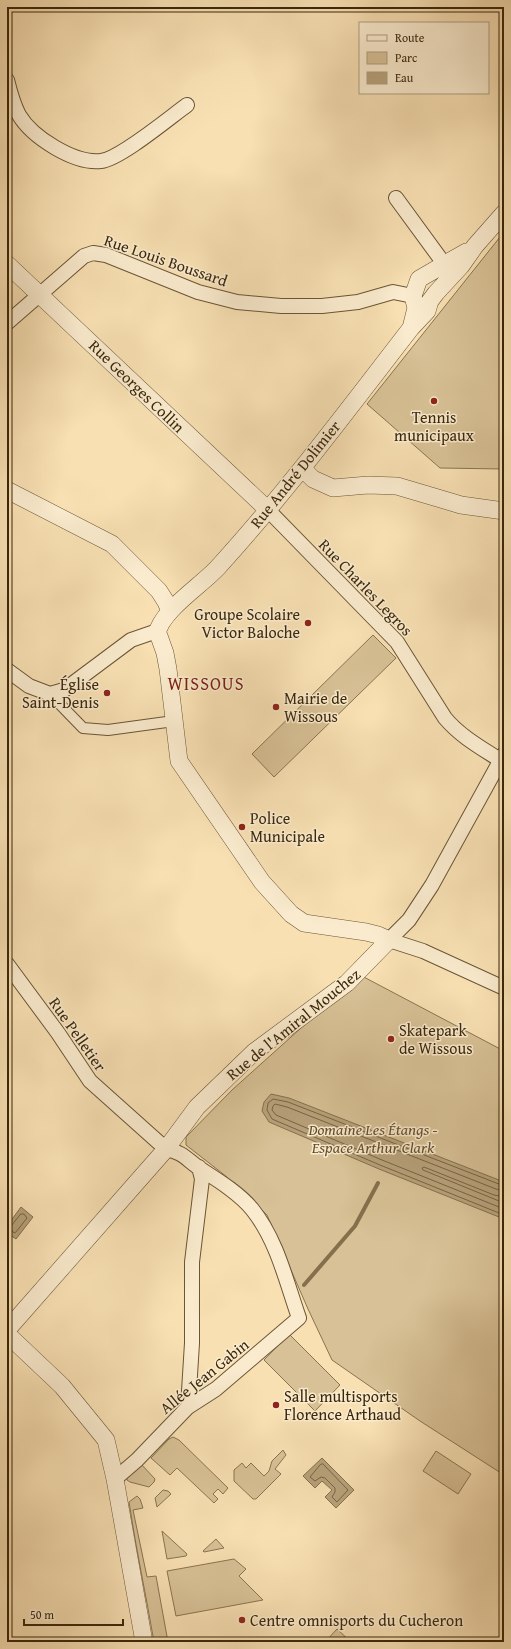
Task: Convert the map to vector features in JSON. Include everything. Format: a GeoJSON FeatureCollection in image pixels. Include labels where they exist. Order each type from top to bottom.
{"type":"FeatureCollection","features":[{"type":"Feature","properties":{"kind":"street"},"geometry":{"type":"LineString","coordinates":[[7,80],[19,115],[32,130],[49,143],[69,155],[85,160],[101,161],[118,155],[187,105]]}},
{"type":"Feature","properties":{"kind":"street"},"geometry":{"type":"LineString","coordinates":[[396,198],[446,273]]}},
{"type":"Feature","properties":{"kind":"street","name":"Rue André Dolimier"},"geometry":{"type":"LineString","coordinates":[[157,631],[160,624],[170,611],[219,567],[302,468],[411,328],[427,311],[430,301],[446,273],[475,246],[504,213]]}},
{"type":"Feature","properties":{"kind":"street","name":"Rue Louis Boussard"},"geometry":{"type":"LineString","coordinates":[[7,323],[84,256],[93,253],[106,255],[198,292],[237,302],[281,306],[322,306],[358,302],[393,292],[413,296]]}},
{"type":"Feature","properties":{"kind":"street","name":"Rue Georges Collin"},"geometry":{"type":"LineString","coordinates":[[7,264],[267,509]]}},
{"type":"Feature","properties":{"kind":"street","name":"Rue André Dolimier"},"geometry":{"type":"LineString","coordinates":[[411,328],[416,308],[413,296],[419,280],[446,273]]}},
{"type":"Feature","properties":{"kind":"street"},"geometry":{"type":"LineString","coordinates":[[302,468],[313,479],[333,488],[368,485],[397,486],[461,505],[504,511]]}},
{"type":"Feature","properties":{"kind":"street"},"geometry":{"type":"LineString","coordinates":[[7,490],[112,544],[159,591],[170,611]]}},
{"type":"Feature","properties":{"kind":"street","name":"Rue Charles Legros"},"geometry":{"type":"LineString","coordinates":[[267,509],[397,642],[432,699],[454,728],[466,738],[502,757]]}},
{"type":"Feature","properties":{"kind":"street"},"geometry":{"type":"LineString","coordinates":[[50,694],[64,690],[131,640],[157,631],[165,653],[168,669],[179,761],[262,882],[291,914],[304,923],[378,934],[389,940],[423,950],[504,988]]}},
{"type":"Feature","properties":{"kind":"street"},"geometry":{"type":"LineString","coordinates":[[7,670],[29,686],[50,694],[82,728],[108,730],[174,721]]}},
{"type":"Feature","properties":{"kind":"street","name":"Rue de l'Amiral Mouchez"},"geometry":{"type":"LineString","coordinates":[[7,1330],[166,1149],[187,1118],[222,1082],[254,1052],[347,983],[408,920],[432,885],[502,757]]}},
{"type":"Feature","properties":{"kind":"street","name":"Rue Pelletier"},"geometry":{"type":"LineString","coordinates":[[7,964],[58,1033],[90,1082],[166,1149]]}},
{"type":"Feature","properties":{"kind":"street"},"geometry":{"type":"LineString","coordinates":[[166,1149],[179,1151],[199,1167],[202,1179],[192,1262],[192,1343],[188,1407]]}},
{"type":"Feature","properties":{"kind":"street","name":"Allée Jean Gabin"},"geometry":{"type":"LineString","coordinates":[[114,1479],[137,1460],[188,1407],[216,1390],[300,1318],[270,1236],[252,1208],[216,1177],[199,1167]]}},
{"type":"Feature","properties":{"kind":"street"},"geometry":{"type":"LineString","coordinates":[[7,1334],[62,1386],[106,1440],[144,1642]]}},
{"type":"Feature","properties":{"kind":"green space"},"geometry":{"type":"Polygon","coordinates":[[[504,232],[504,469],[440,468],[367,404],[504,232]]]}},
{"type":"Feature","properties":{"kind":"green space"},"geometry":{"type":"Polygon","coordinates":[[[373,635],[396,658],[274,777],[252,754],[373,635]]]}},
{"type":"Feature","properties":{"kind":"green space","name":"Domaine Les Étangs - Espace Arthur Clark"},"geometry":{"type":"Polygon","coordinates":[[[360,975],[504,1051],[504,1475],[420,1421],[332,1360],[267,1215],[227,1177],[186,1145],[186,1137],[232,1090],[360,975]]]}},
{"type":"Feature","properties":{"kind":"green space"},"geometry":{"type":"Polygon","coordinates":[[[289,1334],[340,1385],[315,1411],[264,1360],[289,1334]]]}},
{"type":"Feature","properties":{"kind":"green space"},"geometry":{"type":"Polygon","coordinates":[[[173,1437],[179,1440],[228,1488],[223,1494],[218,1489],[213,1494],[218,1499],[214,1503],[177,1468],[170,1475],[151,1458],[169,1439],[173,1437]]]}},
{"type":"Feature","properties":{"kind":"green space"},"geometry":{"type":"Polygon","coordinates":[[[283,1450],[286,1455],[275,1469],[281,1474],[256,1499],[253,1499],[234,1481],[234,1470],[242,1463],[246,1468],[251,1463],[264,1476],[269,1471],[272,1461],[283,1450]]]}},
{"type":"Feature","properties":{"kind":"green space"},"geometry":{"type":"Polygon","coordinates":[[[436,1451],[471,1474],[458,1494],[423,1471],[436,1451]]]}},
{"type":"Feature","properties":{"kind":"green space"},"geometry":{"type":"Polygon","coordinates":[[[141,1464],[155,1479],[149,1487],[127,1480],[127,1478],[141,1464]]]}},
{"type":"Feature","properties":{"kind":"green space"},"geometry":{"type":"Polygon","coordinates":[[[163,1490],[168,1491],[171,1494],[157,1507],[155,1498],[163,1490]]]}},
{"type":"Feature","properties":{"kind":"green space"},"geometry":{"type":"Polygon","coordinates":[[[137,1496],[140,1499],[143,1508],[133,1510],[147,1577],[156,1576],[168,1642],[154,1642],[129,1502],[137,1496]]]}},
{"type":"Feature","properties":{"kind":"green space"},"geometry":{"type":"Polygon","coordinates":[[[162,1531],[187,1554],[186,1556],[167,1559],[162,1531]]]}},
{"type":"Feature","properties":{"kind":"green space"},"geometry":{"type":"Polygon","coordinates":[[[216,1539],[224,1548],[203,1551],[216,1539]]]}},
{"type":"Feature","properties":{"kind":"green space"},"geometry":{"type":"Polygon","coordinates":[[[234,1559],[246,1569],[239,1576],[263,1600],[176,1616],[167,1571],[234,1559]]]}},
{"type":"Feature","properties":{"kind":"green space"},"geometry":{"type":"Polygon","coordinates":[[[337,1629],[351,1642],[325,1642],[337,1629]]]}},
{"type":"Feature","properties":{"kind":"water"},"geometry":{"type":"Polygon","coordinates":[[[271,1094],[289,1098],[504,1182],[504,1219],[379,1169],[269,1122],[262,1111],[264,1102],[271,1094]]]}},
{"type":"Feature","properties":{"kind":"water"},"geometry":{"type":"Polygon","coordinates":[[[21,1207],[33,1217],[16,1239],[7,1233],[7,1226],[21,1207]]]}},
{"type":"Feature","properties":{"kind":"water"},"geometry":{"type":"Polygon","coordinates":[[[322,1458],[354,1490],[336,1508],[325,1497],[332,1490],[322,1481],[315,1488],[303,1476],[322,1458]]]}},
{"type":"Feature","properties":{"kind":"waterway"},"geometry":{"type":"LineString","coordinates":[[304,1285],[355,1226],[378,1183]]}},
{"type":"Feature","properties":{"kind":"place","name":"Tennis municipaux"},"geometry":{"type":"Point","coordinates":[434,401]}},
{"type":"Feature","properties":{"kind":"place","name":"Groupe Scolaire Victor Baloche"},"geometry":{"type":"Point","coordinates":[308,623]}},
{"type":"Feature","properties":{"kind":"place","name":"Église Saint-Denis"},"geometry":{"type":"Point","coordinates":[107,693]}},
{"type":"Feature","properties":{"kind":"place","name":"Mairie de Wissous"},"geometry":{"type":"Point","coordinates":[276,707]}},
{"type":"Feature","properties":{"kind":"place","name":"Police Municipale"},"geometry":{"type":"Point","coordinates":[242,827]}},
{"type":"Feature","properties":{"kind":"place","name":"Skatepark de Wissous"},"geometry":{"type":"Point","coordinates":[391,1039]}},
{"type":"Feature","properties":{"kind":"place","name":"Salle multisports Florence Arthaud"},"geometry":{"type":"Point","coordinates":[276,1405]}},
{"type":"Feature","properties":{"kind":"place","name":"Centre omnisports du Cucheron"},"geometry":{"type":"Point","coordinates":[242,1620]}},
{"type":"Feature","properties":{"kind":"district","name":"WISSOUS"},"geometry":{"type":"Point","coordinates":[206,683]}}]}
